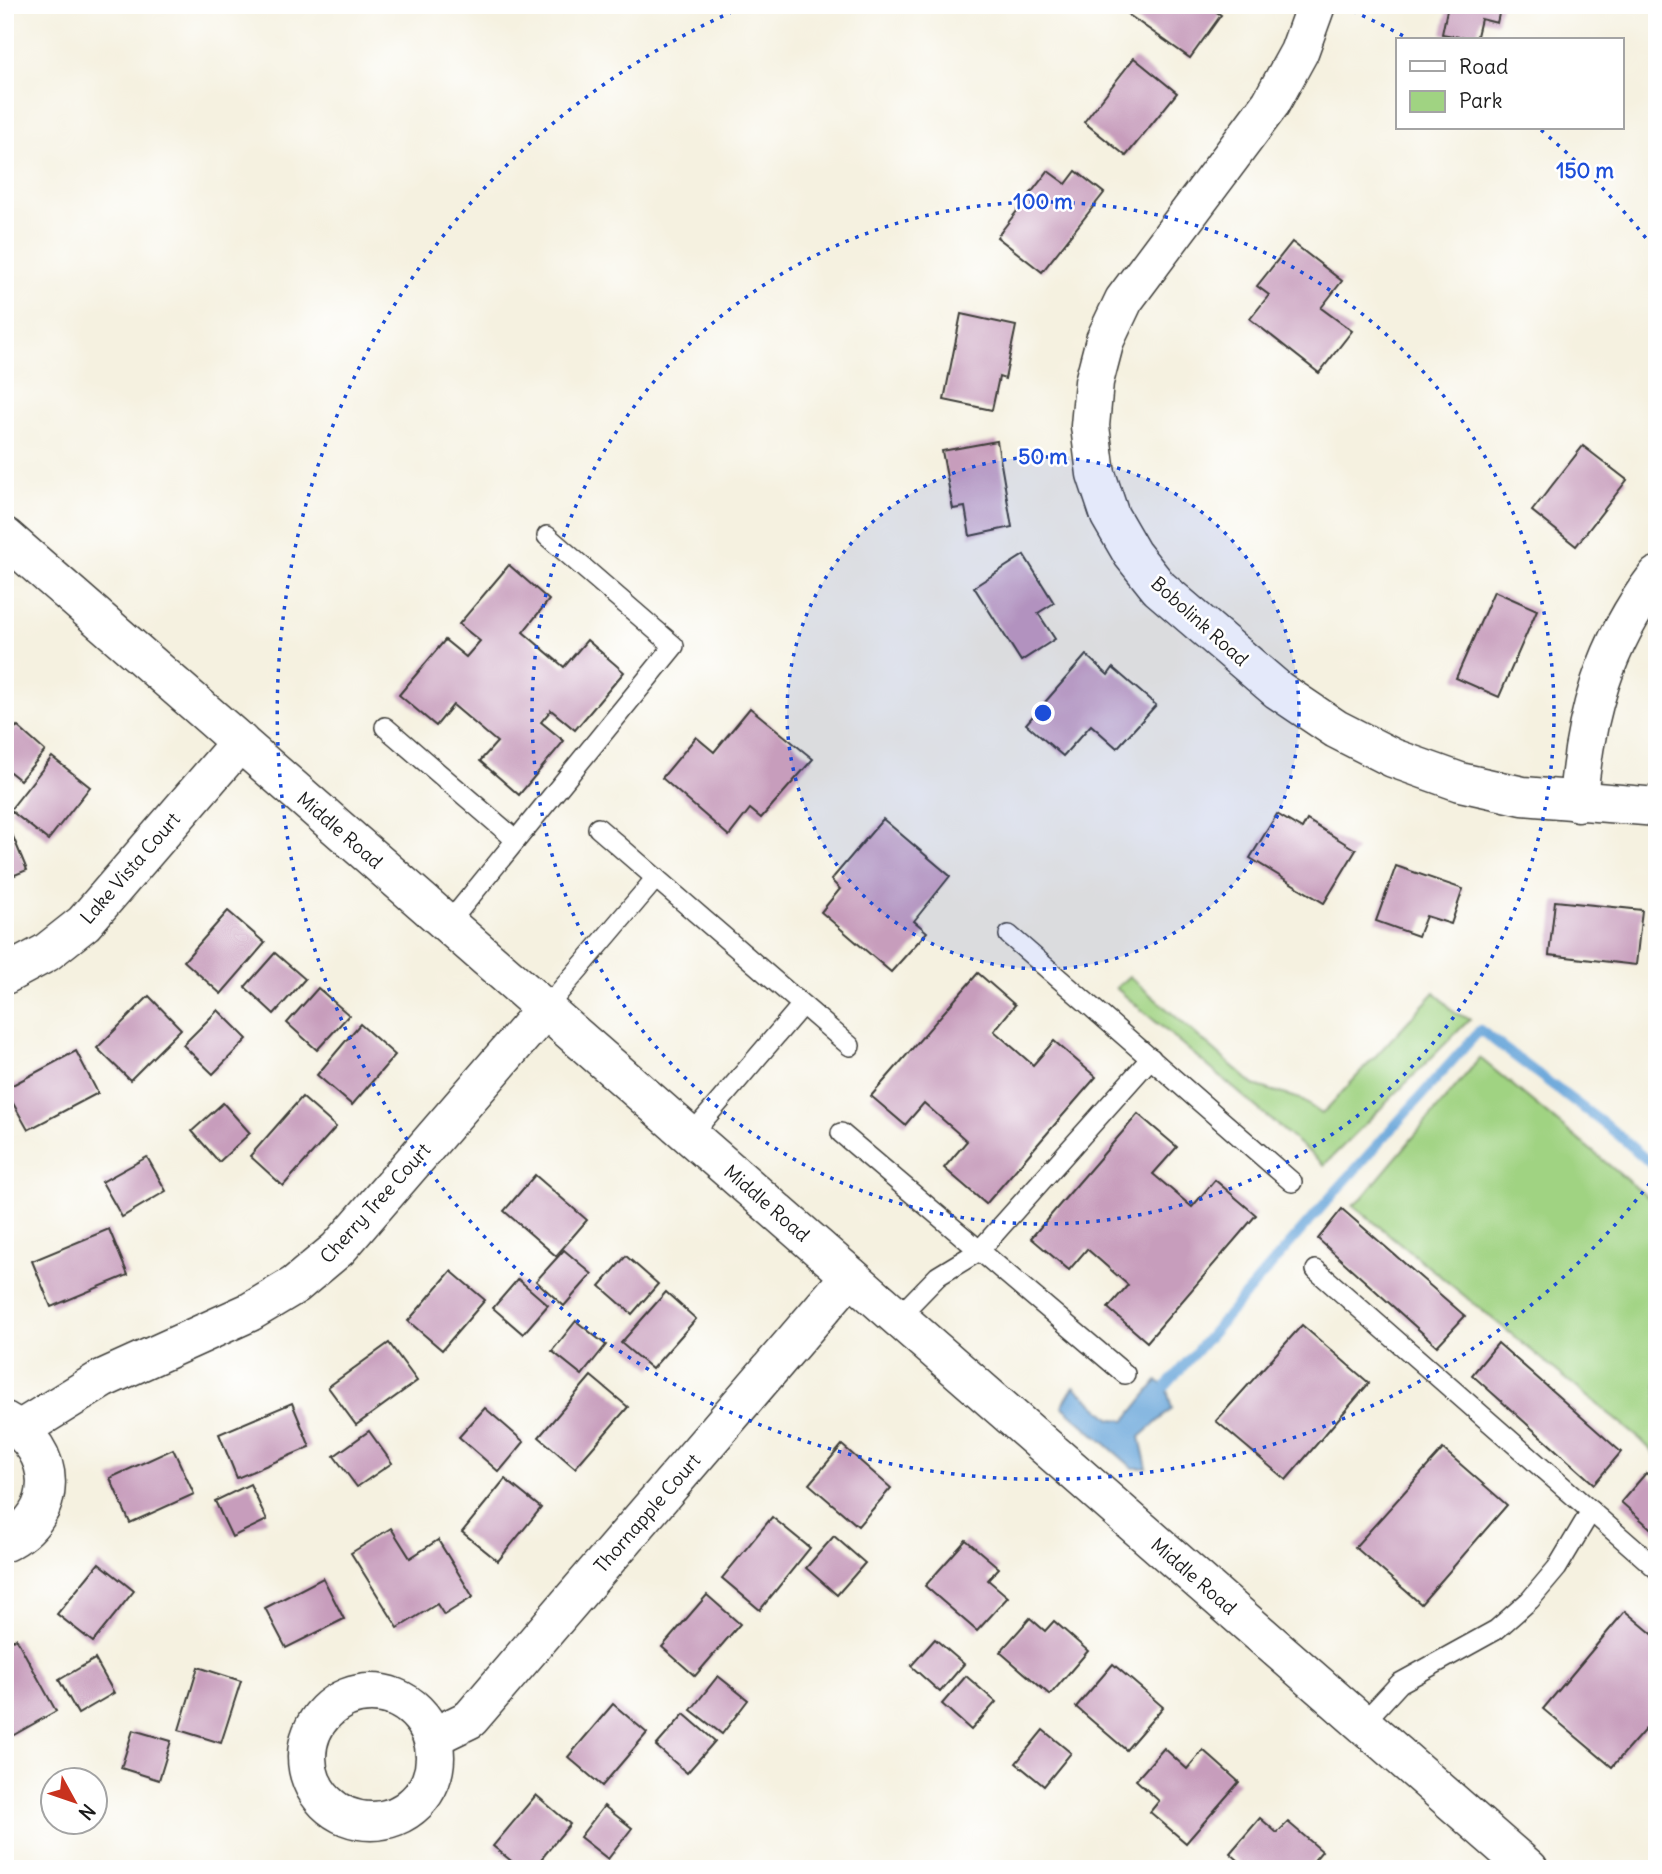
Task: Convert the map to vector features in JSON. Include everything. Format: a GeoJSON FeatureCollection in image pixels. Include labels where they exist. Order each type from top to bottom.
{"type":"FeatureCollection","features":[{"type":"Feature","properties":{"kind":"street","name":"Bobolink Road"},"geometry":{"type":"LineString","coordinates":[[1316,5],[1299,52],[1271,103],[1124,300],[1105,340],[1094,382],[1090,426],[1096,474],[1115,526],[1132,554],[1160,588],[1278,690],[1336,729],[1393,758],[1460,782],[1523,796],[1657,807]]}},
{"type":"Feature","properties":{"kind":"street","name":"Middle Road"},"geometry":{"type":"LineString","coordinates":[[5,537],[1529,1869]]}},
{"type":"Feature","properties":{"kind":"street"},"geometry":{"type":"LineString","coordinates":[[1578,802],[1581,754],[1593,701],[1616,640],[1657,576]]}},
{"type":"Feature","properties":{"kind":"street","name":"Lake Vista Court"},"geometry":{"type":"LineString","coordinates":[[5,975],[46,953],[84,923],[240,742]]}},
{"type":"Feature","properties":{"kind":"street","name":"Cherry Tree Court"},"geometry":{"type":"LineString","coordinates":[[5,1542],[16,1537],[32,1523],[42,1504],[46,1483],[44,1463],[35,1444],[13,1425],[102,1379],[250,1312],[295,1285],[338,1249],[545,1009]]}},
{"type":"Feature","properties":{"kind":"street","name":"Thornapple Court"},"geometry":{"type":"LineString","coordinates":[[433,1737],[470,1719],[850,1276]]}},
{"type":"Feature","properties":{"kind":"lane"},"geometry":{"type":"LineString","coordinates":[[448,924],[674,646],[547,536]]}},
{"type":"Feature","properties":{"kind":"lane"},"geometry":{"type":"LineString","coordinates":[[385,727],[516,840]]}},
{"type":"Feature","properties":{"kind":"lane"},"geometry":{"type":"LineString","coordinates":[[598,828],[850,1046]]}},
{"type":"Feature","properties":{"kind":"lane"},"geometry":{"type":"LineString","coordinates":[[545,1009],[656,878]]}},
{"type":"Feature","properties":{"kind":"lane"},"geometry":{"type":"LineString","coordinates":[[1009,935],[1292,1182]]}},
{"type":"Feature","properties":{"kind":"lane"},"geometry":{"type":"LineString","coordinates":[[690,1136],[802,1005]]}},
{"type":"Feature","properties":{"kind":"lane"},"geometry":{"type":"LineString","coordinates":[[898,1317],[938,1276],[979,1251],[1151,1058]]}},
{"type":"Feature","properties":{"kind":"lane"},"geometry":{"type":"LineString","coordinates":[[841,1133],[1125,1374]]}},
{"type":"Feature","properties":{"kind":"lane"},"geometry":{"type":"LineString","coordinates":[[1316,1270],[1657,1569]]}},
{"type":"Feature","properties":{"kind":"lane"},"geometry":{"type":"LineString","coordinates":[[1363,1723],[1400,1683],[1496,1630],[1530,1600],[1557,1568],[1591,1511]]}},
{"type":"Feature","properties":{"kind":"green space"},"geometry":{"type":"Polygon","coordinates":[[[1129,976],[1254,1085],[1300,1099],[1322,1114],[1435,992],[1455,1013],[1470,1019],[1324,1165],[1116,988],[1129,976]]]}},
{"type":"Feature","properties":{"kind":"green space"},"geometry":{"type":"Polygon","coordinates":[[[1480,1058],[1657,1205],[1657,1456],[1640,1439],[1353,1205],[1362,1198],[1480,1058]]]}},
{"type":"Feature","properties":{"kind":"water"},"geometry":{"type":"Polygon","coordinates":[[[1157,1381],[1166,1386],[1172,1409],[1140,1437],[1147,1468],[1133,1468],[1062,1406],[1074,1386],[1111,1419],[1126,1420],[1157,1381]]]}},
{"type":"Feature","properties":{"kind":"building"},"geometry":{"type":"Polygon","coordinates":[[[1132,5],[1219,5],[1215,11],[1221,15],[1190,58],[1126,13],[1132,5]]]}},
{"type":"Feature","properties":{"kind":"building"},"geometry":{"type":"Polygon","coordinates":[[[1448,5],[1501,5],[1497,23],[1481,19],[1476,38],[1442,34],[1448,5]]]}},
{"type":"Feature","properties":{"kind":"building"},"geometry":{"type":"Polygon","coordinates":[[[1134,58],[1177,93],[1126,156],[1084,122],[1134,58]]]}},
{"type":"Feature","properties":{"kind":"building"},"geometry":{"type":"Polygon","coordinates":[[[1048,171],[1066,184],[1076,171],[1104,193],[1042,272],[997,237],[1048,171]]]}},
{"type":"Feature","properties":{"kind":"building"},"geometry":{"type":"Polygon","coordinates":[[[1292,242],[1342,281],[1321,308],[1352,331],[1319,373],[1250,319],[1269,295],[1257,286],[1292,242]]]}},
{"type":"Feature","properties":{"kind":"building"},"geometry":{"type":"Polygon","coordinates":[[[961,314],[1016,326],[1005,379],[999,377],[992,410],[944,400],[961,314]]]}},
{"type":"Feature","properties":{"kind":"building"},"geometry":{"type":"Polygon","coordinates":[[[997,441],[1012,527],[970,536],[965,507],[953,509],[942,451],[997,441]]]}},
{"type":"Feature","properties":{"kind":"building"},"geometry":{"type":"Polygon","coordinates":[[[1583,446],[1627,480],[1576,546],[1532,511],[1583,446]]]}},
{"type":"Feature","properties":{"kind":"building"},"geometry":{"type":"Polygon","coordinates":[[[1024,555],[1054,603],[1038,613],[1055,639],[1021,661],[974,587],[1024,555]]]}},
{"type":"Feature","properties":{"kind":"building"},"geometry":{"type":"Polygon","coordinates":[[[509,565],[549,600],[523,632],[564,667],[587,640],[624,672],[575,730],[551,710],[541,722],[564,741],[519,795],[480,761],[497,742],[453,705],[436,726],[399,695],[445,640],[466,657],[480,641],[459,624],[509,565]]]}},
{"type":"Feature","properties":{"kind":"building"},"geometry":{"type":"Polygon","coordinates":[[[1494,591],[1537,610],[1499,697],[1456,678],[1494,591]]]}},
{"type":"Feature","properties":{"kind":"building"},"geometry":{"type":"Polygon","coordinates":[[[1086,655],[1108,675],[1113,668],[1156,705],[1117,748],[1091,725],[1063,756],[1026,724],[1086,655]]]}},
{"type":"Feature","properties":{"kind":"building"},"geometry":{"type":"Polygon","coordinates":[[[750,708],[813,759],[761,818],[750,809],[729,836],[662,778],[696,737],[714,752],[750,708]]]}},
{"type":"Feature","properties":{"kind":"building"},"geometry":{"type":"Polygon","coordinates":[[[17,726],[45,751],[20,780],[5,768],[5,739],[17,726]]]}},
{"type":"Feature","properties":{"kind":"building"},"geometry":{"type":"Polygon","coordinates":[[[52,757],[90,787],[48,840],[10,810],[52,757]]]}},
{"type":"Feature","properties":{"kind":"building"},"geometry":{"type":"Polygon","coordinates":[[[1277,814],[1302,829],[1307,820],[1356,850],[1324,903],[1250,858],[1277,814]]]}},
{"type":"Feature","properties":{"kind":"building"},"geometry":{"type":"Polygon","coordinates":[[[883,819],[950,876],[914,921],[927,932],[891,972],[821,912],[840,889],[831,880],[883,819]]]}},
{"type":"Feature","properties":{"kind":"building"},"geometry":{"type":"Polygon","coordinates":[[[9,827],[27,870],[5,879],[5,829],[9,827]]]}},
{"type":"Feature","properties":{"kind":"building"},"geometry":{"type":"Polygon","coordinates":[[[1396,866],[1463,889],[1451,924],[1426,916],[1418,936],[1376,921],[1396,866]]]}},
{"type":"Feature","properties":{"kind":"building"},"geometry":{"type":"Polygon","coordinates":[[[1555,901],[1642,910],[1636,965],[1549,955],[1555,901]]]}},
{"type":"Feature","properties":{"kind":"building"},"geometry":{"type":"Polygon","coordinates":[[[228,911],[265,943],[221,994],[184,961],[228,911]]]}},
{"type":"Feature","properties":{"kind":"building"},"geometry":{"type":"Polygon","coordinates":[[[275,953],[305,979],[274,1014],[245,987],[275,953]]]}},
{"type":"Feature","properties":{"kind":"building"},"geometry":{"type":"Polygon","coordinates":[[[978,973],[1015,1005],[994,1031],[1033,1065],[1054,1041],[1096,1077],[986,1204],[944,1168],[967,1141],[924,1103],[905,1125],[871,1096],[978,973]]]}},
{"type":"Feature","properties":{"kind":"building"},"geometry":{"type":"Polygon","coordinates":[[[318,988],[349,1015],[317,1050],[287,1023],[318,988]]]}},
{"type":"Feature","properties":{"kind":"building"},"geometry":{"type":"Polygon","coordinates":[[[149,996],[181,1029],[130,1080],[97,1048],[149,996]]]}},
{"type":"Feature","properties":{"kind":"building"},"geometry":{"type":"Polygon","coordinates":[[[218,1010],[247,1039],[213,1074],[183,1045],[218,1010]]]}},
{"type":"Feature","properties":{"kind":"building"},"geometry":{"type":"Polygon","coordinates":[[[360,1024],[395,1055],[352,1105],[317,1075],[360,1024]]]}},
{"type":"Feature","properties":{"kind":"building"},"geometry":{"type":"Polygon","coordinates":[[[76,1051],[98,1093],[28,1130],[5,1089],[76,1051]]]}},
{"type":"Feature","properties":{"kind":"building"},"geometry":{"type":"Polygon","coordinates":[[[302,1097],[336,1127],[283,1186],[250,1156],[302,1097]]]}},
{"type":"Feature","properties":{"kind":"building"},"geometry":{"type":"Polygon","coordinates":[[[223,1103],[250,1133],[219,1162],[192,1131],[223,1103]]]}},
{"type":"Feature","properties":{"kind":"building"},"geometry":{"type":"Polygon","coordinates":[[[1138,1114],[1177,1147],[1153,1174],[1192,1207],[1215,1180],[1256,1215],[1147,1342],[1108,1308],[1128,1285],[1087,1249],[1069,1270],[1031,1238],[1138,1114]]]}},
{"type":"Feature","properties":{"kind":"building"},"geometry":{"type":"Polygon","coordinates":[[[147,1157],[166,1191],[122,1217],[102,1182],[147,1157]]]}},
{"type":"Feature","properties":{"kind":"building"},"geometry":{"type":"Polygon","coordinates":[[[535,1175],[587,1220],[556,1256],[504,1211],[535,1175]]]}},
{"type":"Feature","properties":{"kind":"building"},"geometry":{"type":"Polygon","coordinates":[[[1342,1209],[1465,1316],[1437,1346],[1318,1239],[1342,1209]]]}},
{"type":"Feature","properties":{"kind":"building"},"geometry":{"type":"Polygon","coordinates":[[[109,1229],[128,1275],[51,1307],[32,1261],[109,1229]]]}},
{"type":"Feature","properties":{"kind":"building"},"geometry":{"type":"Polygon","coordinates":[[[564,1250],[592,1274],[564,1306],[536,1281],[564,1250]]]}},
{"type":"Feature","properties":{"kind":"building"},"geometry":{"type":"Polygon","coordinates":[[[626,1256],[658,1284],[632,1314],[600,1286],[626,1256]]]}},
{"type":"Feature","properties":{"kind":"building"},"geometry":{"type":"Polygon","coordinates":[[[451,1271],[485,1300],[442,1350],[408,1321],[451,1271]]]}},
{"type":"Feature","properties":{"kind":"building"},"geometry":{"type":"Polygon","coordinates":[[[518,1279],[548,1305],[523,1334],[493,1308],[518,1279]]]}},
{"type":"Feature","properties":{"kind":"building"},"geometry":{"type":"Polygon","coordinates":[[[666,1292],[696,1319],[652,1369],[621,1343],[666,1292]]]}},
{"type":"Feature","properties":{"kind":"building"},"geometry":{"type":"Polygon","coordinates":[[[576,1321],[606,1345],[582,1375],[552,1351],[576,1321]]]}},
{"type":"Feature","properties":{"kind":"building"},"geometry":{"type":"Polygon","coordinates":[[[1302,1325],[1369,1383],[1286,1480],[1216,1421],[1302,1325]]]}},
{"type":"Feature","properties":{"kind":"building"},"geometry":{"type":"Polygon","coordinates":[[[389,1343],[417,1381],[356,1425],[328,1387],[389,1343]]]}},
{"type":"Feature","properties":{"kind":"building"},"geometry":{"type":"Polygon","coordinates":[[[1498,1343],[1621,1452],[1594,1484],[1472,1375],[1498,1343]]]}},
{"type":"Feature","properties":{"kind":"building"},"geometry":{"type":"Polygon","coordinates":[[[591,1376],[628,1407],[575,1468],[539,1437],[591,1376]]]}},
{"type":"Feature","properties":{"kind":"building"},"geometry":{"type":"Polygon","coordinates":[[[292,1403],[310,1447],[237,1478],[219,1434],[292,1403]]]}},
{"type":"Feature","properties":{"kind":"building"},"geometry":{"type":"Polygon","coordinates":[[[485,1408],[524,1442],[499,1472],[459,1437],[485,1408]]]}},
{"type":"Feature","properties":{"kind":"building"},"geometry":{"type":"Polygon","coordinates":[[[369,1431],[392,1463],[357,1487],[334,1456],[369,1431]]]}},
{"type":"Feature","properties":{"kind":"building"},"geometry":{"type":"Polygon","coordinates":[[[842,1445],[891,1488],[858,1526],[809,1484],[842,1445]]]}},
{"type":"Feature","properties":{"kind":"building"},"geometry":{"type":"Polygon","coordinates":[[[173,1449],[194,1494],[130,1523],[110,1478],[173,1449]]]}},
{"type":"Feature","properties":{"kind":"building"},"geometry":{"type":"Polygon","coordinates":[[[1443,1449],[1507,1505],[1421,1604],[1355,1547],[1443,1449]]]}},
{"type":"Feature","properties":{"kind":"building"},"geometry":{"type":"Polygon","coordinates":[[[1646,1473],[1657,1482],[1657,1534],[1621,1502],[1646,1473]]]}},
{"type":"Feature","properties":{"kind":"building"},"geometry":{"type":"Polygon","coordinates":[[[505,1479],[541,1508],[498,1561],[462,1532],[505,1479]]]}},
{"type":"Feature","properties":{"kind":"building"},"geometry":{"type":"Polygon","coordinates":[[[250,1484],[267,1520],[232,1537],[215,1501],[250,1484]]]}},
{"type":"Feature","properties":{"kind":"building"},"geometry":{"type":"Polygon","coordinates":[[[772,1517],[810,1548],[760,1610],[722,1578],[772,1517]]]}},
{"type":"Feature","properties":{"kind":"building"},"geometry":{"type":"Polygon","coordinates":[[[391,1528],[410,1558],[438,1540],[473,1597],[444,1615],[437,1604],[398,1628],[351,1553],[391,1528]]]}},
{"type":"Feature","properties":{"kind":"building"},"geometry":{"type":"Polygon","coordinates":[[[834,1536],[865,1563],[837,1595],[806,1568],[834,1536]]]}},
{"type":"Feature","properties":{"kind":"building"},"geometry":{"type":"Polygon","coordinates":[[[966,1540],[999,1568],[988,1580],[1008,1597],[977,1631],[925,1586],[966,1540]]]}},
{"type":"Feature","properties":{"kind":"building"},"geometry":{"type":"Polygon","coordinates":[[[99,1563],[134,1591],[93,1642],[57,1614],[99,1563]]]}},
{"type":"Feature","properties":{"kind":"building"},"geometry":{"type":"Polygon","coordinates":[[[323,1578],[344,1619],[286,1648],[265,1608],[323,1578]]]}},
{"type":"Feature","properties":{"kind":"building"},"geometry":{"type":"Polygon","coordinates":[[[707,1595],[740,1624],[695,1676],[662,1647],[707,1595]]]}},
{"type":"Feature","properties":{"kind":"building"},"geometry":{"type":"Polygon","coordinates":[[[1625,1611],[1657,1638],[1657,1716],[1612,1767],[1543,1709],[1625,1611]]]}},
{"type":"Feature","properties":{"kind":"building"},"geometry":{"type":"Polygon","coordinates":[[[1030,1618],[1045,1631],[1054,1621],[1088,1651],[1050,1695],[1000,1652],[1030,1618]]]}},
{"type":"Feature","properties":{"kind":"building"},"geometry":{"type":"Polygon","coordinates":[[[16,1638],[56,1711],[12,1736],[5,1725],[5,1644],[16,1638]]]}},
{"type":"Feature","properties":{"kind":"building"},"geometry":{"type":"Polygon","coordinates":[[[935,1639],[964,1664],[940,1692],[911,1666],[935,1639]]]}},
{"type":"Feature","properties":{"kind":"building"},"geometry":{"type":"Polygon","coordinates":[[[95,1659],[114,1693],[78,1714],[59,1680],[95,1659]]]}},
{"type":"Feature","properties":{"kind":"building"},"geometry":{"type":"Polygon","coordinates":[[[1113,1664],[1163,1707],[1126,1750],[1076,1707],[1113,1664]]]}},
{"type":"Feature","properties":{"kind":"building"},"geometry":{"type":"Polygon","coordinates":[[[198,1667],[241,1681],[221,1743],[179,1730],[198,1667]]]}},
{"type":"Feature","properties":{"kind":"building"},"geometry":{"type":"Polygon","coordinates":[[[718,1676],[748,1700],[722,1734],[691,1710],[718,1676]]]}},
{"type":"Feature","properties":{"kind":"building"},"geometry":{"type":"Polygon","coordinates":[[[966,1676],[996,1702],[971,1730],[942,1704],[966,1676]]]}},
{"type":"Feature","properties":{"kind":"building"},"geometry":{"type":"Polygon","coordinates":[[[613,1704],[647,1733],[602,1786],[568,1757],[613,1704]]]}},
{"type":"Feature","properties":{"kind":"building"},"geometry":{"type":"Polygon","coordinates":[[[684,1714],[715,1741],[687,1773],[656,1746],[684,1714]]]}},
{"type":"Feature","properties":{"kind":"building"},"geometry":{"type":"Polygon","coordinates":[[[133,1730],[171,1741],[159,1780],[121,1768],[133,1730]]]}},
{"type":"Feature","properties":{"kind":"building"},"geometry":{"type":"Polygon","coordinates":[[[1043,1730],[1071,1753],[1044,1786],[1016,1763],[1043,1730]]]}},
{"type":"Feature","properties":{"kind":"building"},"geometry":{"type":"Polygon","coordinates":[[[1164,1748],[1187,1769],[1203,1750],[1239,1782],[1186,1843],[1150,1812],[1159,1801],[1136,1780],[1164,1748]]]}},
{"type":"Feature","properties":{"kind":"building"},"geometry":{"type":"Polygon","coordinates":[[[536,1795],[570,1824],[533,1869],[521,1869],[493,1846],[536,1795]]]}},
{"type":"Feature","properties":{"kind":"building"},"geometry":{"type":"Polygon","coordinates":[[[604,1806],[632,1828],[608,1859],[580,1837],[604,1806]]]}},
{"type":"Feature","properties":{"kind":"building"},"geometry":{"type":"Polygon","coordinates":[[[1260,1818],[1277,1833],[1288,1822],[1322,1851],[1307,1869],[1248,1869],[1230,1853],[1260,1818]]]}},
{"type":"Feature","properties":{"kind":"waterway"},"geometry":{"type":"LineString","coordinates":[[1166,1386],[1480,1030],[1616,1133],[1657,1169]]}}]}
